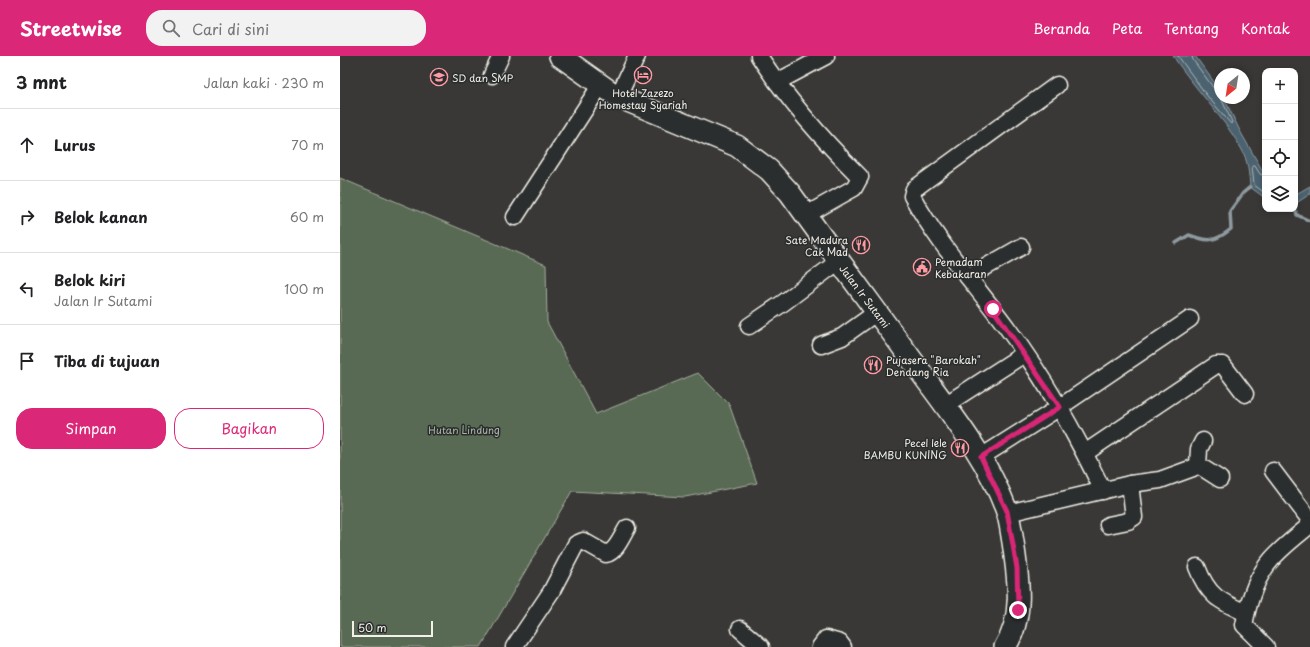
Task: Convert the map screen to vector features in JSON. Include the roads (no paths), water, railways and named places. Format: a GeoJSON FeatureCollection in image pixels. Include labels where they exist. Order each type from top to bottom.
{"type":"FeatureCollection","features":[{"type":"Feature","properties":{"kind":"main road","name":"Jalan Ir Sutami"},"geometry":{"type":"LineString","coordinates":[[560,56],[600,86],[618,97],[737,146],[769,170],[790,193],[945,405],[981,457],[1008,513],[1017,568],[1018,610],[1014,629],[1005,647]]}},
{"type":"Feature","properties":{"kind":"street"},"geometry":{"type":"LineString","coordinates":[[492,75],[501,56]]}},
{"type":"Feature","properties":{"kind":"street"},"geometry":{"type":"LineString","coordinates":[[618,97],[637,56]]}},
{"type":"Feature","properties":{"kind":"street"},"geometry":{"type":"LineString","coordinates":[[759,56],[777,82],[841,157],[860,176],[854,188],[806,215]]}},
{"type":"Feature","properties":{"kind":"street"},"geometry":{"type":"LineString","coordinates":[[777,82],[826,56]]}},
{"type":"Feature","properties":{"kind":"street"},"geometry":{"type":"LineString","coordinates":[[1057,85],[914,189],[912,196],[925,220],[1009,330],[1060,407],[1085,453],[1103,491]]}},
{"type":"Feature","properties":{"kind":"street"},"geometry":{"type":"LineString","coordinates":[[515,218],[600,86]]}},
{"type":"Feature","properties":{"kind":"street"},"geometry":{"type":"LineString","coordinates":[[968,277],[1021,247]]}},
{"type":"Feature","properties":{"kind":"street"},"geometry":{"type":"LineString","coordinates":[[748,326],[783,303],[839,261]]}},
{"type":"Feature","properties":{"kind":"street"},"geometry":{"type":"LineString","coordinates":[[821,345],[842,337],[877,312]]}},
{"type":"Feature","properties":{"kind":"street"},"geometry":{"type":"LineString","coordinates":[[981,457],[1060,407],[1190,319]]}},
{"type":"Feature","properties":{"kind":"street"},"geometry":{"type":"LineString","coordinates":[[945,405],[1024,354]]}},
{"type":"Feature","properties":{"kind":"street"},"geometry":{"type":"LineString","coordinates":[[1085,453],[1216,365],[1222,365],[1245,394]]}},
{"type":"Feature","properties":{"kind":"street"},"geometry":{"type":"LineString","coordinates":[[1198,465],[1198,449],[1203,441]]}},
{"type":"Feature","properties":{"kind":"street"},"geometry":{"type":"LineString","coordinates":[[1198,465],[1220,479]]}},
{"type":"Feature","properties":{"kind":"street"},"geometry":{"type":"LineString","coordinates":[[1008,513],[1130,484],[1160,480],[1198,465]]}},
{"type":"Feature","properties":{"kind":"street"},"geometry":{"type":"LineString","coordinates":[[1273,471],[1310,520]]}},
{"type":"Feature","properties":{"kind":"street"},"geometry":{"type":"LineString","coordinates":[[1108,526],[1128,521],[1134,517],[1130,484]]}},
{"type":"Feature","properties":{"kind":"street"},"geometry":{"type":"LineString","coordinates":[[1266,647],[1246,629],[1244,625],[1246,613],[1256,586],[1267,565],[1310,525]]}},
{"type":"Feature","properties":{"kind":"street"},"geometry":{"type":"LineString","coordinates":[[514,647],[551,592],[576,544],[583,541],[606,554],[609,554],[614,550],[627,528]]}},
{"type":"Feature","properties":{"kind":"street"},"geometry":{"type":"LineString","coordinates":[[1197,567],[1207,590],[1224,602],[1246,613]]}},
{"type":"Feature","properties":{"kind":"street"},"geometry":{"type":"LineString","coordinates":[[740,629],[761,647]]}},
{"type":"Feature","properties":{"kind":"street"},"geometry":{"type":"LineString","coordinates":[[823,643],[840,643],[843,647]]}},
{"type":"Feature","properties":{"kind":"water"},"geometry":{"type":"Polygon","coordinates":[[[1173,56],[1195,56],[1214,82],[1214,104],[1227,104],[1262,170],[1262,196],[1250,187],[1247,162],[1241,148],[1217,113],[1173,56]]]}},
{"type":"Feature","properties":{"kind":"water"},"geometry":{"type":"Polygon","coordinates":[[[1310,186],[1310,194],[1298,202],[1298,193],[1310,186]]]}},
{"type":"Feature","properties":{"kind":"waterway"},"geometry":{"type":"LineString","coordinates":[[1176,243],[1189,235],[1201,239],[1211,240],[1231,229],[1230,211],[1243,193],[1250,187]]}},
{"type":"Feature","properties":{"kind":"waterway"},"geometry":{"type":"LineString","coordinates":[[1296,212],[1297,215],[1310,221]]}},
{"type":"Feature","properties":{"kind":"place","name":"Hotel Zazezo Homestay Syariah"},"geometry":{"type":"Point","coordinates":[643,75]}},
{"type":"Feature","properties":{"kind":"place","name":"SD dan SMP"},"geometry":{"type":"Point","coordinates":[439,77]}},
{"type":"Feature","properties":{"kind":"place","name":"Sate Madura Cak Mad"},"geometry":{"type":"Point","coordinates":[861,245]}},
{"type":"Feature","properties":{"kind":"place","name":"Pemadam Kebakaran"},"geometry":{"type":"Point","coordinates":[922,267]}},
{"type":"Feature","properties":{"kind":"place","name":"Pujasera \"Barokah\" Dendang Ria"},"geometry":{"type":"Point","coordinates":[873,365]}},
{"type":"Feature","properties":{"kind":"place","name":"Pecel lele BAMBU KUNING"},"geometry":{"type":"Point","coordinates":[960,448]}},
{"type":"Feature","properties":{"kind":"park label","name":"Hutan Lindung"},"geometry":{"type":"Point","coordinates":[464,429]}}]}
